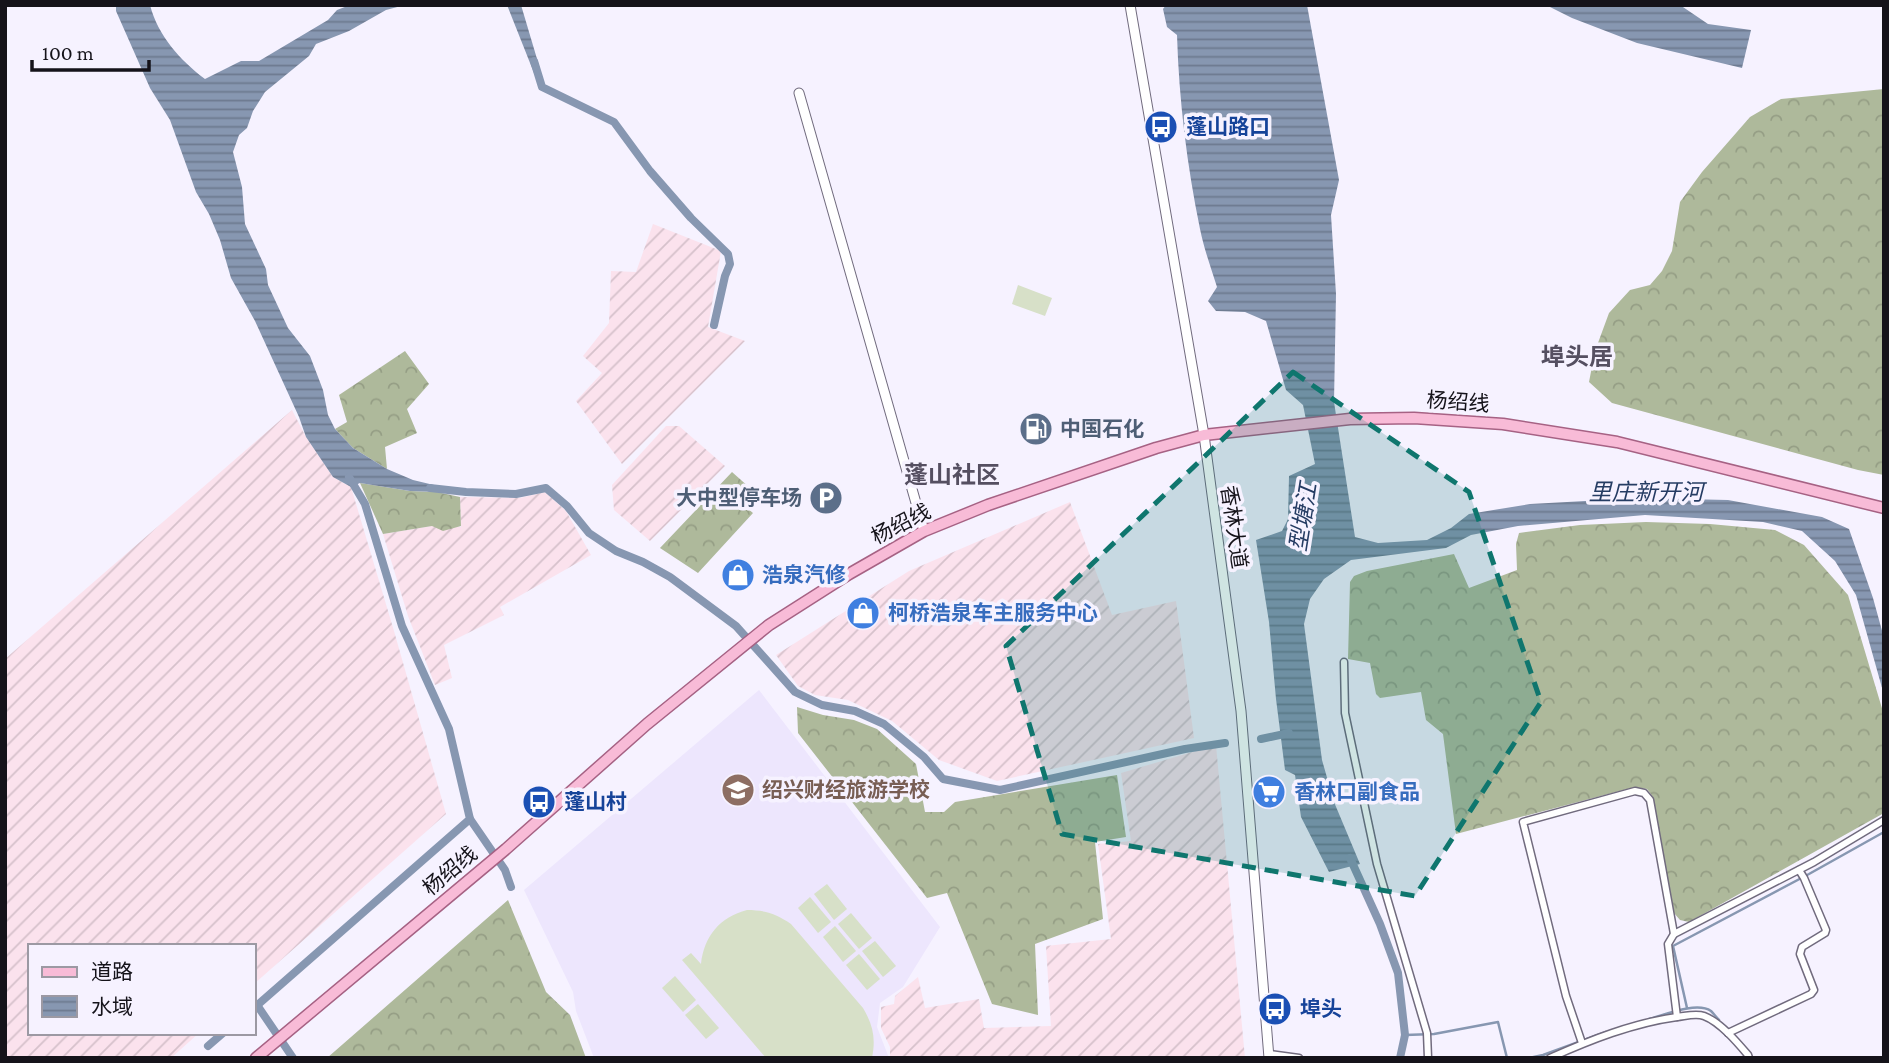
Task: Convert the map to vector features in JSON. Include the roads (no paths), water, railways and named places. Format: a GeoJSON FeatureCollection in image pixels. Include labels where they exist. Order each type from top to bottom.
{"type":"FeatureCollection","features":[{"type":"Feature","properties":{"kind":"main road","name":"杨绍线"},"geometry":{"type":"LineString","coordinates":[[256,1058],[506,849],[647,724],[769,625],[849,574],[924,531],[988,505],[1156,448],[1204,435],[1350,419],[1414,418],[1503,424],[1616,442],[1884,508]]}},
{"type":"Feature","properties":{"kind":"street","name":"香林大道"},"geometry":{"type":"LineString","coordinates":[[1130,5],[1204,435],[1241,710],[1269,1056]]}},
{"type":"Feature","properties":{"kind":"street"},"geometry":{"type":"LineString","coordinates":[[799,93],[924,531]]}},
{"type":"Feature","properties":{"kind":"street"},"geometry":{"type":"LineString","coordinates":[[1344,662],[1345,713],[1377,864],[1427,1035],[1427,1058]]}},
{"type":"Feature","properties":{"kind":"street"},"geometry":{"type":"LineString","coordinates":[[1581,1040],[1566,996],[1523,822],[1635,791],[1644,793],[1650,800],[1674,934]]}},
{"type":"Feature","properties":{"kind":"street"},"geometry":{"type":"LineString","coordinates":[[1677,1012],[1668,944],[1674,934],[1815,862],[1884,820]]}},
{"type":"Feature","properties":{"kind":"street"},"geometry":{"type":"LineString","coordinates":[[1728,1033],[1811,994],[1814,990],[1800,950],[1826,930],[1799,870]]}},
{"type":"Feature","properties":{"kind":"street"},"geometry":{"type":"LineString","coordinates":[[1550,1058],[1581,1040],[1677,1012],[1705,1016],[1728,1033],[1749,1058]]}},
{"type":"Feature","properties":{"kind":"street"},"geometry":{"type":"LineString","coordinates":[[1269,1056],[1299,1058]]}},
{"type":"Feature","properties":{"kind":"water"},"geometry":{"type":"Polygon","coordinates":[[[116,5],[150,5],[164,37],[187,64],[205,79],[241,61],[259,61],[328,20],[337,10],[350,5],[405,5],[386,10],[349,31],[316,44],[309,56],[265,92],[253,111],[247,128],[239,135],[233,152],[242,187],[245,224],[266,269],[268,285],[288,328],[310,356],[335,429],[353,448],[387,469],[413,480],[438,486],[437,492],[410,491],[360,483],[351,487],[333,477],[306,437],[255,321],[231,278],[220,240],[196,192],[170,120],[150,88],[116,11],[116,5]]]}},
{"type":"Feature","properties":{"kind":"water"},"geometry":{"type":"Polygon","coordinates":[[[507,5],[521,5],[540,69],[534,73],[507,5]]]}},
{"type":"Feature","properties":{"kind":"water"},"geometry":{"type":"Polygon","coordinates":[[[1166,5],[1307,5],[1339,180],[1331,215],[1336,294],[1334,402],[1355,537],[1378,543],[1427,540],[1451,528],[1469,514],[1530,504],[1641,498],[1728,500],[1822,517],[1849,529],[1884,638],[1884,695],[1856,595],[1835,561],[1802,531],[1763,522],[1645,515],[1518,526],[1471,535],[1446,548],[1351,560],[1324,579],[1310,599],[1304,624],[1322,760],[1334,802],[1360,864],[1329,872],[1301,817],[1295,775],[1285,770],[1269,622],[1256,540],[1282,531],[1288,519],[1289,476],[1315,464],[1303,405],[1286,390],[1266,321],[1245,312],[1216,311],[1208,301],[1217,287],[1195,205],[1182,109],[1177,35],[1167,27],[1163,9],[1166,5]]]}},
{"type":"Feature","properties":{"kind":"water"},"geometry":{"type":"Polygon","coordinates":[[[1546,5],[1680,5],[1708,24],[1751,30],[1742,68],[1637,43],[1546,5]]]}},
{"type":"Feature","properties":{"kind":"waterway"},"geometry":{"type":"LineString","coordinates":[[534,61],[542,87],[614,122],[650,171],[691,218],[728,254],[730,264],[714,325]]}},
{"type":"Feature","properties":{"kind":"waterway"},"geometry":{"type":"LineString","coordinates":[[256,1006],[470,819],[449,729],[402,626],[365,504],[349,477]]}},
{"type":"Feature","properties":{"kind":"waterway"},"geometry":{"type":"LineString","coordinates":[[430,488],[516,494],[546,488],[567,506],[589,533],[616,551],[670,577],[736,626],[795,692],[822,705],[855,711],[884,724],[924,757],[943,779],[1000,790],[1185,749],[1225,743]]}},
{"type":"Feature","properties":{"kind":"waterway"},"geometry":{"type":"LineString","coordinates":[[1261,739],[1289,733]]}},
{"type":"Feature","properties":{"kind":"waterway"},"geometry":{"type":"LineString","coordinates":[[470,819],[505,870],[511,887]]}},
{"type":"Feature","properties":{"kind":"waterway"},"geometry":{"type":"LineString","coordinates":[[1687,1008],[1673,946],[1884,832]]}},
{"type":"Feature","properties":{"kind":"waterway","name":"型塘江"},"geometry":{"type":"LineString","coordinates":[[1350,858],[1380,924],[1398,973],[1405,1035],[1400,1058]]}},
{"type":"Feature","properties":{"kind":"waterway"},"geometry":{"type":"LineString","coordinates":[[257,1005],[293,1058]]}},
{"type":"Feature","properties":{"kind":"waterway"},"geometry":{"type":"LineString","coordinates":[[1649,1019],[1698,1007],[1711,1011],[1719,1020]]}},
{"type":"Feature","properties":{"kind":"waterway"},"geometry":{"type":"LineString","coordinates":[[1405,1035],[1434,1034],[1498,1022],[1507,1058]]}},
{"type":"Feature","properties":{"kind":"waterway"},"geometry":{"type":"LineString","coordinates":[[1529,1058],[1606,1032]]}},
{"type":"Feature","properties":{"kind":"waterway"},"geometry":{"type":"LineString","coordinates":[[208,1046],[221,1035]]}},
{"type":"Feature","properties":{"kind":"place","name":"蓬山路口"},"geometry":{"type":"Point","coordinates":[1161,127]}},
{"type":"Feature","properties":{"kind":"place","name":"中国石化"},"geometry":{"type":"Point","coordinates":[1036,429]}},
{"type":"Feature","properties":{"kind":"place","name":"大中型停车场"},"geometry":{"type":"Point","coordinates":[826,498]}},
{"type":"Feature","properties":{"kind":"place","name":"浩泉汽修"},"geometry":{"type":"Point","coordinates":[738,575]}},
{"type":"Feature","properties":{"kind":"place","name":"柯桥浩泉车主服务中心"},"geometry":{"type":"Point","coordinates":[863,613]}},
{"type":"Feature","properties":{"kind":"place","name":"绍兴财经旅游学校"},"geometry":{"type":"Point","coordinates":[738,790]}},
{"type":"Feature","properties":{"kind":"place","name":"香林口副食品"},"geometry":{"type":"Point","coordinates":[1269,792]}},
{"type":"Feature","properties":{"kind":"place","name":"蓬山村"},"geometry":{"type":"Point","coordinates":[539,802]}},
{"type":"Feature","properties":{"kind":"place","name":"埠头"},"geometry":{"type":"Point","coordinates":[1275,1009]}},
{"type":"Feature","properties":{"kind":"district","name":"埠头居"},"geometry":{"type":"Point","coordinates":[1577,357]}},
{"type":"Feature","properties":{"kind":"district","name":"蓬山社区"},"geometry":{"type":"Point","coordinates":[952,475]}},
{"type":"Feature","properties":{"kind":"water label","name":"里庄新开河"},"geometry":{"type":"Point","coordinates":[1646,492]}}]}
